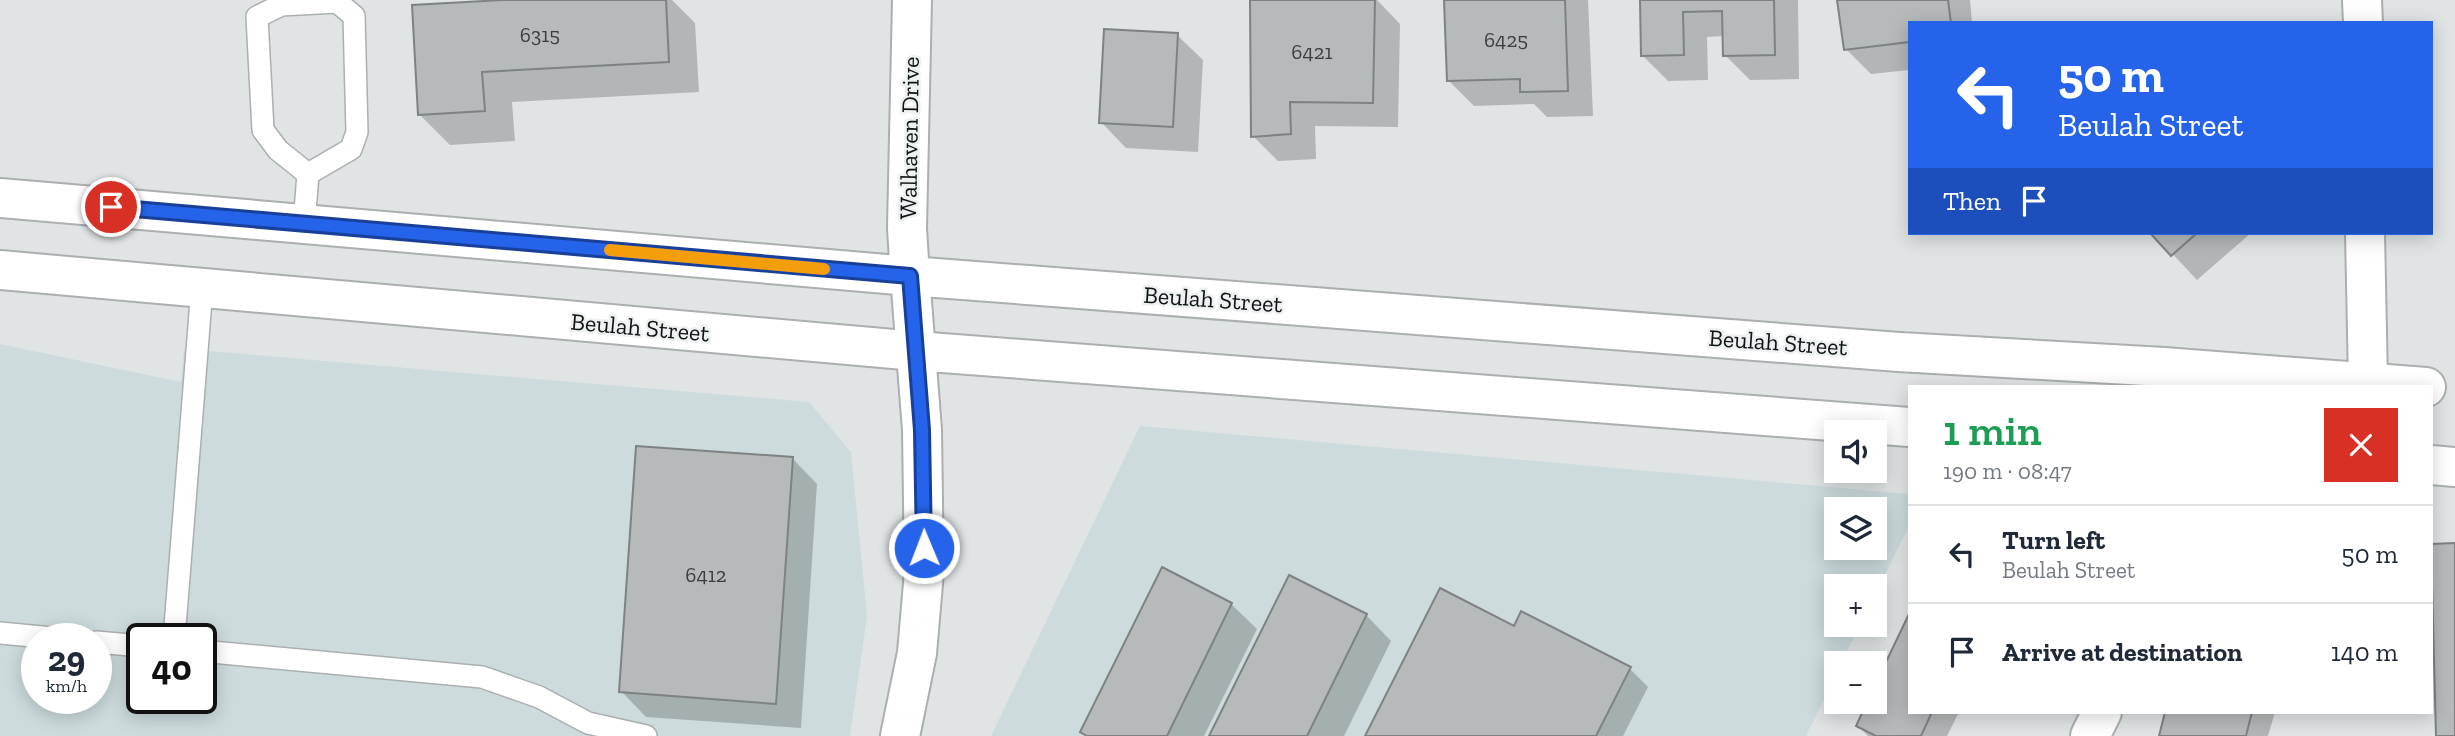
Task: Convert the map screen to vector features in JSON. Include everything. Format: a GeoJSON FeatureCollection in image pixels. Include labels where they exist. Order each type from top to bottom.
{"type":"FeatureCollection","features":[{"type":"Feature","properties":{"kind":"main road","name":"Walhaven Drive"},"geometry":{"type":"LineString","coordinates":[[900,736],[917,653],[925,572],[922,430],[907,228],[912,0]]}},
{"type":"Feature","properties":{"kind":"main road"},"geometry":{"type":"LineString","coordinates":[[2362,0],[2362,21]]}},
{"type":"Feature","properties":{"kind":"main road","name":"Beulah Street"},"geometry":{"type":"LineString","coordinates":[[0,198],[910,276],[1899,352],[2163,377],[2404,385]]}},
{"type":"Feature","properties":{"kind":"main road"},"geometry":{"type":"LineString","coordinates":[[2365,235],[2368,382]]}},
{"type":"Feature","properties":{"kind":"main road","name":"Beulah Street"},"geometry":{"type":"LineString","coordinates":[[0,270],[916,351],[1908,427]]}},
{"type":"Feature","properties":{"kind":"main road","name":"Beulah Street"},"geometry":{"type":"LineString","coordinates":[[2433,387],[2455,389]]}},
{"type":"Feature","properties":{"kind":"main road"},"geometry":{"type":"LineString","coordinates":[[2433,465],[2455,467]]}},
{"type":"Feature","properties":{"kind":"main road"},"geometry":{"type":"LineString","coordinates":[[2090,736],[2101,714]]}},
{"type":"Feature","properties":{"kind":"lane"},"geometry":{"type":"LineString","coordinates":[[337,2],[354,16],[357,132],[351,149],[308,174],[278,150],[263,130],[257,17],[281,5],[337,2]]}},
{"type":"Feature","properties":{"kind":"lane"},"geometry":{"type":"LineString","coordinates":[[304,224],[308,174]]}},
{"type":"Feature","properties":{"kind":"lane"},"geometry":{"type":"LineString","coordinates":[[175,623],[202,288]]}},
{"type":"Feature","properties":{"kind":"lane"},"geometry":{"type":"LineString","coordinates":[[0,633],[21,635]]}},
{"type":"Feature","properties":{"kind":"lane"},"geometry":{"type":"LineString","coordinates":[[217,652],[482,677],[539,697],[589,723],[646,736]]}},
{"type":"Feature","properties":{"kind":"shaded area"},"geometry":{"type":"Polygon","coordinates":[[[0,344],[181,382],[184,349],[809,402],[851,452],[867,616],[850,736],[0,736],[0,344]]]}},
{"type":"Feature","properties":{"kind":"shaded area"},"geometry":{"type":"Polygon","coordinates":[[[1140,426],[1908,494],[1908,528],[1885,574],[1824,574],[1824,637],[1854,637],[1847,651],[1824,651],[1824,699],[1806,736],[991,736],[1140,426]]]}},
{"type":"Feature","properties":{"kind":"building"},"geometry":{"type":"Polygon","coordinates":[[[502,0],[666,0],[669,62],[482,72],[485,111],[418,115],[412,5],[502,0]]]}},
{"type":"Feature","properties":{"kind":"building"},"geometry":{"type":"Polygon","coordinates":[[[1250,0],[1375,0],[1373,103],[1290,102],[1291,134],[1251,137],[1250,0]]]}},
{"type":"Feature","properties":{"kind":"building"},"geometry":{"type":"Polygon","coordinates":[[[1444,0],[1565,0],[1568,91],[1520,92],[1520,79],[1447,81],[1444,0]]]}},
{"type":"Feature","properties":{"kind":"building"},"geometry":{"type":"Polygon","coordinates":[[[1640,0],[1774,0],[1775,55],[1723,56],[1722,11],[1683,12],[1684,55],[1641,56],[1640,0]]]}},
{"type":"Feature","properties":{"kind":"building"},"geometry":{"type":"Polygon","coordinates":[[[1837,0],[1948,0],[1951,21],[1908,21],[1908,42],[1844,50],[1837,0]]]}},
{"type":"Feature","properties":{"kind":"building"},"geometry":{"type":"Polygon","coordinates":[[[1104,29],[1178,33],[1173,127],[1099,123],[1104,29]]]}},
{"type":"Feature","properties":{"kind":"building"},"geometry":{"type":"Polygon","coordinates":[[[2152,235],[2195,235],[2171,256],[2152,235]]]}},
{"type":"Feature","properties":{"kind":"building"},"geometry":{"type":"Polygon","coordinates":[[[636,446],[793,457],[776,704],[619,692],[636,446]]]}},
{"type":"Feature","properties":{"kind":"building"},"geometry":{"type":"Polygon","coordinates":[[[2455,543],[2455,736],[2436,736],[2433,544],[2455,543]]]}},
{"type":"Feature","properties":{"kind":"building"},"geometry":{"type":"Polygon","coordinates":[[[1162,567],[1232,603],[1167,736],[1087,736],[1080,732],[1162,567]]]}},
{"type":"Feature","properties":{"kind":"building"},"geometry":{"type":"Polygon","coordinates":[[[1289,575],[1367,614],[1307,736],[1209,736],[1289,575]]]}},
{"type":"Feature","properties":{"kind":"building"},"geometry":{"type":"Polygon","coordinates":[[[1440,588],[1514,626],[1521,611],[1631,667],[1596,736],[1365,736],[1440,588]]]}},
{"type":"Feature","properties":{"kind":"building"},"geometry":{"type":"Polygon","coordinates":[[[1908,616],[1908,714],[1931,714],[1921,736],[1876,736],[1856,726],[1862,714],[1887,714],[1887,660],[1908,616]]]}},
{"type":"Feature","properties":{"kind":"building"},"geometry":{"type":"Polygon","coordinates":[[[2164,714],[2252,714],[2246,736],[2159,736],[2164,714]]]}},
{"type":"Feature","properties":{"kind":"slow traffic"},"geometry":{"type":"LineString","coordinates":[[610,250],[824,269]]}},
{"type":"Feature","properties":{"kind":"route"},"geometry":{"type":"LineString","coordinates":[[111,207],[910,276],[922,430],[924,548]]}}]}
